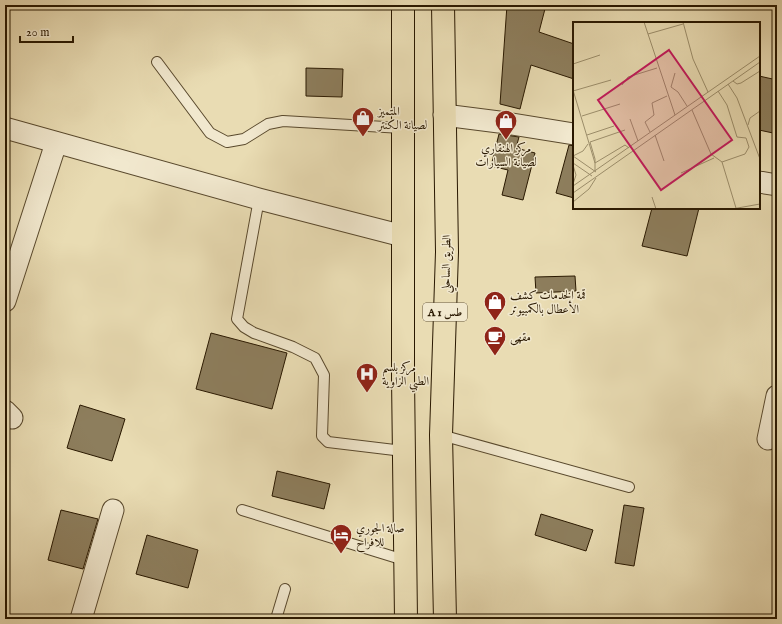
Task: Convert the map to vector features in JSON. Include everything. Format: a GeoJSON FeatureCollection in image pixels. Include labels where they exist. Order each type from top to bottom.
{"type":"FeatureCollection","features":[{"type":"Feature","properties":{"kind":"highway"},"geometry":{"type":"LineString","coordinates":[[403,5],[403,450],[406,619]]}},
{"type":"Feature","properties":{"kind":"highway","name":"الطريق الساحلي"},"geometry":{"type":"LineString","coordinates":[[443,5],[446,252],[441,435],[445,619]]}},
{"type":"Feature","properties":{"kind":"street"},"geometry":{"type":"LineString","coordinates":[[444,115],[573,134]]}},
{"type":"Feature","properties":{"kind":"street"},"geometry":{"type":"LineString","coordinates":[[5,128],[259,199],[403,236]]}},
{"type":"Feature","properties":{"kind":"street"},"geometry":{"type":"LineString","coordinates":[[5,301],[56,143]]}},
{"type":"Feature","properties":{"kind":"street"},"geometry":{"type":"LineString","coordinates":[[760,182],[777,185]]}},
{"type":"Feature","properties":{"kind":"street"},"geometry":{"type":"LineString","coordinates":[[768,439],[777,396]]}},
{"type":"Feature","properties":{"kind":"street"},"geometry":{"type":"LineString","coordinates":[[81,619],[114,510]]}},
{"type":"Feature","properties":{"kind":"lane"},"geometry":{"type":"LineString","coordinates":[[157,62],[210,133],[227,142],[244,139],[268,124],[283,121],[402,128]]}},
{"type":"Feature","properties":{"kind":"lane"},"geometry":{"type":"LineString","coordinates":[[259,199],[237,319],[244,327],[254,333],[293,347],[315,358],[324,375],[322,436],[324,439],[328,442],[403,450]]}},
{"type":"Feature","properties":{"kind":"lane"},"geometry":{"type":"LineString","coordinates":[[441,435],[629,487]]}},
{"type":"Feature","properties":{"kind":"lane"},"geometry":{"type":"LineString","coordinates":[[242,510],[404,560]]}},
{"type":"Feature","properties":{"kind":"lane"},"geometry":{"type":"LineString","coordinates":[[276,619],[285,589]]}},
{"type":"Feature","properties":{"kind":"building"},"geometry":{"type":"Polygon","coordinates":[[[507,5],[546,5],[539,32],[573,44],[573,79],[531,65],[520,109],[500,104],[507,5]]]}},
{"type":"Feature","properties":{"kind":"building"},"geometry":{"type":"Polygon","coordinates":[[[306,68],[343,69],[342,97],[306,96],[306,68]]]}},
{"type":"Feature","properties":{"kind":"building"},"geometry":{"type":"Polygon","coordinates":[[[760,76],[777,80],[777,113],[773,133],[760,130],[760,76]]]}},
{"type":"Feature","properties":{"kind":"building"},"geometry":{"type":"Polygon","coordinates":[[[499,134],[519,137],[516,148],[535,153],[523,200],[502,195],[508,170],[491,166],[499,134]]]}},
{"type":"Feature","properties":{"kind":"building"},"geometry":{"type":"Polygon","coordinates":[[[569,145],[573,146],[573,198],[556,193],[569,145]]]}},
{"type":"Feature","properties":{"kind":"building"},"geometry":{"type":"Polygon","coordinates":[[[652,209],[699,209],[687,256],[642,246],[652,209]]]}},
{"type":"Feature","properties":{"kind":"building"},"geometry":{"type":"Polygon","coordinates":[[[575,276],[576,291],[536,293],[535,277],[575,276]]]}},
{"type":"Feature","properties":{"kind":"building"},"geometry":{"type":"Polygon","coordinates":[[[211,333],[287,353],[272,409],[196,389],[211,333]]]}},
{"type":"Feature","properties":{"kind":"building"},"geometry":{"type":"Polygon","coordinates":[[[80,405],[125,419],[112,461],[67,448],[80,405]]]}},
{"type":"Feature","properties":{"kind":"building"},"geometry":{"type":"Polygon","coordinates":[[[277,471],[330,484],[324,509],[272,496],[277,471]]]}},
{"type":"Feature","properties":{"kind":"building"},"geometry":{"type":"Polygon","coordinates":[[[624,505],[644,508],[634,566],[615,563],[624,505]]]}},
{"type":"Feature","properties":{"kind":"building"},"geometry":{"type":"Polygon","coordinates":[[[61,510],[98,519],[83,569],[48,560],[61,510]]]}},
{"type":"Feature","properties":{"kind":"building"},"geometry":{"type":"Polygon","coordinates":[[[541,514],[593,530],[586,551],[535,535],[541,514]]]}},
{"type":"Feature","properties":{"kind":"building"},"geometry":{"type":"Polygon","coordinates":[[[147,535],[198,550],[188,588],[136,574],[147,535]]]}},
{"type":"Feature","properties":{"kind":"place","name":"المتميز لصيانة الكنتر"},"geometry":{"type":"Point","coordinates":[363,138]}},
{"type":"Feature","properties":{"kind":"place","name":"مركز الهنقاري لصيانة السيارات"},"geometry":{"type":"Point","coordinates":[506,140]}},
{"type":"Feature","properties":{"kind":"place","name":"قمة الخدمات كشف الأعطال بالكمبيوتر"},"geometry":{"type":"Point","coordinates":[495,322]}},
{"type":"Feature","properties":{"kind":"place","name":"مقهى"},"geometry":{"type":"Point","coordinates":[495,356]}},
{"type":"Feature","properties":{"kind":"place","name":"مركز بلسم الطبي الزاوية"},"geometry":{"type":"Point","coordinates":[367,394]}},
{"type":"Feature","properties":{"kind":"place","name":"صالة الجوري للافراح"},"geometry":{"type":"Point","coordinates":[341,554]}}]}
